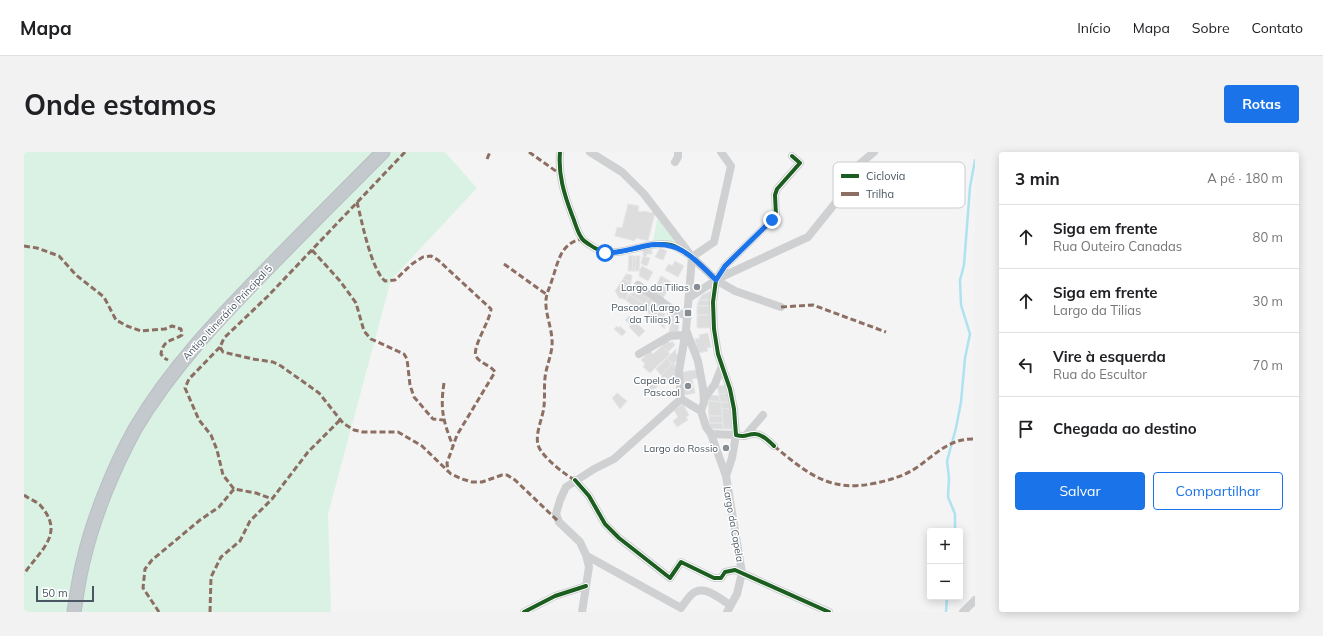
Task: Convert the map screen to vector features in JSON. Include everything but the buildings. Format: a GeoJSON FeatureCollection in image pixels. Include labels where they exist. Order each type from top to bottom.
{"type":"FeatureCollection","features":[{"type":"Feature","properties":{"kind":"highway","name":"Antigo Itinerário Principal 5"},"geometry":{"type":"LineString","coordinates":[[74,612],[84,558],[101,504],[114,471],[135,430],[160,391],[186,356],[223,315],[382,152]]}},
{"type":"Feature","properties":{"kind":"street"},"geometry":{"type":"LineString","coordinates":[[560,152],[559,164],[561,179],[571,212],[582,239],[594,248],[605,253],[618,253],[655,244],[671,245],[692,257]]}},
{"type":"Feature","properties":{"kind":"street"},"geometry":{"type":"LineString","coordinates":[[590,152],[622,172],[644,194],[692,257],[716,280],[735,291],[781,307]]}},
{"type":"Feature","properties":{"kind":"street"},"geometry":{"type":"LineString","coordinates":[[675,162],[678,157],[678,152]]}},
{"type":"Feature","properties":{"kind":"street"},"geometry":{"type":"LineString","coordinates":[[692,257],[714,242],[731,166],[721,152]]}},
{"type":"Feature","properties":{"kind":"street"},"geometry":{"type":"LineString","coordinates":[[862,162],[874,152]]}},
{"type":"Feature","properties":{"kind":"street"},"geometry":{"type":"LineString","coordinates":[[740,436],[730,389],[718,354],[714,329],[713,302],[716,280],[725,266],[776,216],[775,195],[778,189],[800,163],[792,156]]}},
{"type":"Feature","properties":{"kind":"street"},"geometry":{"type":"LineString","coordinates":[[690,298],[716,280],[808,237],[833,205]]}},
{"type":"Feature","properties":{"kind":"street"},"geometry":{"type":"LineString","coordinates":[[681,399],[679,371],[688,317],[692,257]]}},
{"type":"Feature","properties":{"kind":"street"},"geometry":{"type":"LineString","coordinates":[[638,285],[672,309],[688,317]]}},
{"type":"Feature","properties":{"kind":"street"},"geometry":{"type":"LineString","coordinates":[[639,354],[670,336],[686,332]]}},
{"type":"Feature","properties":{"kind":"street"},"geometry":{"type":"LineString","coordinates":[[686,332],[698,361],[704,399],[701,411],[726,476]]}},
{"type":"Feature","properties":{"kind":"street"},"geometry":{"type":"LineString","coordinates":[[681,362],[688,357],[698,361]]}},
{"type":"Feature","properties":{"kind":"street"},"geometry":{"type":"LineString","coordinates":[[704,399],[715,384],[722,366]]}},
{"type":"Feature","properties":{"kind":"street"},"geometry":{"type":"LineString","coordinates":[[681,399],[701,411]]}},
{"type":"Feature","properties":{"kind":"street"},"geometry":{"type":"LineString","coordinates":[[582,612],[589,567],[587,556],[580,542],[559,522],[556,514],[566,487],[575,480],[614,459],[681,399]]}},
{"type":"Feature","properties":{"kind":"street"},"geometry":{"type":"LineString","coordinates":[[726,476],[740,436],[764,415]]}},
{"type":"Feature","properties":{"kind":"street"},"geometry":{"type":"LineString","coordinates":[[711,434],[740,436],[756,434],[762,436],[774,446]]}},
{"type":"Feature","properties":{"kind":"street","name":"Largo da Capela"},"geometry":{"type":"LineString","coordinates":[[726,476],[742,573]]}},
{"type":"Feature","properties":{"kind":"street"},"geometry":{"type":"LineString","coordinates":[[575,480],[589,496],[605,524],[619,538],[670,578],[681,562],[714,578],[721,578],[725,572],[735,570],[829,612]]}},
{"type":"Feature","properties":{"kind":"street"},"geometry":{"type":"LineString","coordinates":[[587,556],[681,608],[692,594],[697,591],[710,592],[729,608],[737,594],[742,573]]}},
{"type":"Feature","properties":{"kind":"street"},"geometry":{"type":"LineString","coordinates":[[524,612],[555,596],[586,586]]}},
{"type":"Feature","properties":{"kind":"street"},"geometry":{"type":"LineString","coordinates":[[963,612],[975,600]]}},
{"type":"Feature","properties":{"kind":"green space"},"geometry":{"type":"Polygon","coordinates":[[[24,152],[445,152],[477,188],[391,280],[328,514],[331,612],[24,612],[24,152]]]}},
{"type":"Feature","properties":{"kind":"green space"},"geometry":{"type":"Polygon","coordinates":[[[659,219],[676,240],[674,242],[653,241],[657,220],[659,219]]]}},
{"type":"Feature","properties":{"kind":"waterway"},"geometry":{"type":"LineString","coordinates":[[955,528],[955,514],[948,497],[949,478],[947,461],[961,402],[965,358],[970,334],[961,305],[960,280],[964,265],[970,187],[975,160]]}},
{"type":"Feature","properties":{"kind":"waterway"},"geometry":{"type":"LineString","coordinates":[[946,612],[947,600]]}},
{"type":"Feature","properties":{"kind":"marked path"},"geometry":{"type":"LineString","coordinates":[[405,152],[268,296],[224,338],[220,347],[223,352],[273,362],[281,366],[319,393],[343,423],[354,430],[363,432],[398,432],[422,446],[451,474],[462,479],[472,482],[482,482],[502,475],[507,475],[515,480],[559,522]]}},
{"type":"Feature","properties":{"kind":"marked path"},"geometry":{"type":"LineString","coordinates":[[487,159],[490,152]]}},
{"type":"Feature","properties":{"kind":"marked path"},"geometry":{"type":"LineString","coordinates":[[529,152],[560,174]]}},
{"type":"Feature","properties":{"kind":"marked path"},"geometry":{"type":"LineString","coordinates":[[357,202],[371,256],[380,275],[385,281],[395,280],[412,264],[423,257],[431,256],[438,260],[491,309],[475,352],[478,359],[495,372],[457,435],[447,463],[448,472]]}},
{"type":"Feature","properties":{"kind":"marked path"},"geometry":{"type":"LineString","coordinates":[[575,480],[548,460],[540,449],[537,440],[544,406],[545,381],[552,346],[552,336],[546,306],[547,296],[558,261],[564,249],[575,241],[582,239]]}},
{"type":"Feature","properties":{"kind":"marked path"},"geometry":{"type":"LineString","coordinates":[[24,246],[37,248],[59,256],[76,275],[104,297],[116,320],[127,326],[141,331],[165,329],[172,326],[181,329],[182,335],[166,343],[162,349],[161,354],[168,360]]}},
{"type":"Feature","properties":{"kind":"marked path"},"geometry":{"type":"LineString","coordinates":[[312,250],[340,281],[356,303],[364,331],[371,339],[404,354],[407,359],[410,385],[414,397],[433,419],[443,420]]}},
{"type":"Feature","properties":{"kind":"marked path"},"geometry":{"type":"LineString","coordinates":[[504,264],[546,294]]}},
{"type":"Feature","properties":{"kind":"marked path"},"geometry":{"type":"LineString","coordinates":[[781,307],[813,305],[886,332]]}},
{"type":"Feature","properties":{"kind":"marked path"},"geometry":{"type":"LineString","coordinates":[[220,347],[189,379],[185,388],[199,420],[211,435],[217,450],[223,475],[234,489],[256,493],[272,499]]}},
{"type":"Feature","properties":{"kind":"marked path"},"geometry":{"type":"LineString","coordinates":[[444,383],[442,408],[453,446]]}},
{"type":"Feature","properties":{"kind":"marked path"},"geometry":{"type":"LineString","coordinates":[[210,612],[211,577],[221,557],[240,541],[250,521],[272,499],[308,452],[341,419]]}},
{"type":"Feature","properties":{"kind":"marked path"},"geometry":{"type":"LineString","coordinates":[[774,446],[809,473],[820,479],[845,485],[860,485],[892,479],[916,468],[950,444],[966,439],[975,439]]}},
{"type":"Feature","properties":{"kind":"marked path"},"geometry":{"type":"LineString","coordinates":[[159,612],[143,588],[145,569],[152,560],[200,520],[219,507],[234,489]]}},
{"type":"Feature","properties":{"kind":"marked path"},"geometry":{"type":"LineString","coordinates":[[24,495],[40,505],[47,515],[51,525],[51,533],[48,541],[24,574]]}},
{"type":"Feature","properties":{"kind":"cycle path"},"geometry":{"type":"LineString","coordinates":[[560,152],[560,168],[564,192],[578,232],[585,242],[600,250],[609,252],[619,252],[650,245],[671,245],[692,257]]}},
{"type":"Feature","properties":{"kind":"cycle path"},"geometry":{"type":"LineString","coordinates":[[774,446],[758,434],[744,436],[736,435],[734,409],[730,389],[718,354],[714,329],[713,302],[716,280],[725,266],[776,216],[775,195],[777,189],[800,163],[792,156]]}},
{"type":"Feature","properties":{"kind":"cycle path"},"geometry":{"type":"LineString","coordinates":[[575,480],[589,496],[605,524],[619,538],[670,578],[681,562],[714,578],[721,578],[725,572],[735,570],[829,612]]}},
{"type":"Feature","properties":{"kind":"cycle path"},"geometry":{"type":"LineString","coordinates":[[524,612],[555,596],[586,586]]}},
{"type":"Feature","properties":{"kind":"place","name":"Largo da Tilias"},"geometry":{"type":"Point","coordinates":[697,287]}},
{"type":"Feature","properties":{"kind":"place","name":"Pascoal (Largo da Tilias) 1"},"geometry":{"type":"Point","coordinates":[688,313]}},
{"type":"Feature","properties":{"kind":"place","name":"Capela de Pascoal"},"geometry":{"type":"Point","coordinates":[688,386]}},
{"type":"Feature","properties":{"kind":"place","name":"Largo do Rossio"},"geometry":{"type":"Point","coordinates":[726,448]}},
{"type":"Feature","properties":{"kind":"route"},"geometry":{"type":"LineString","coordinates":[[605,253],[618,253],[655,244],[671,245],[692,257],[716,280],[725,266],[772,220]]}}]}
